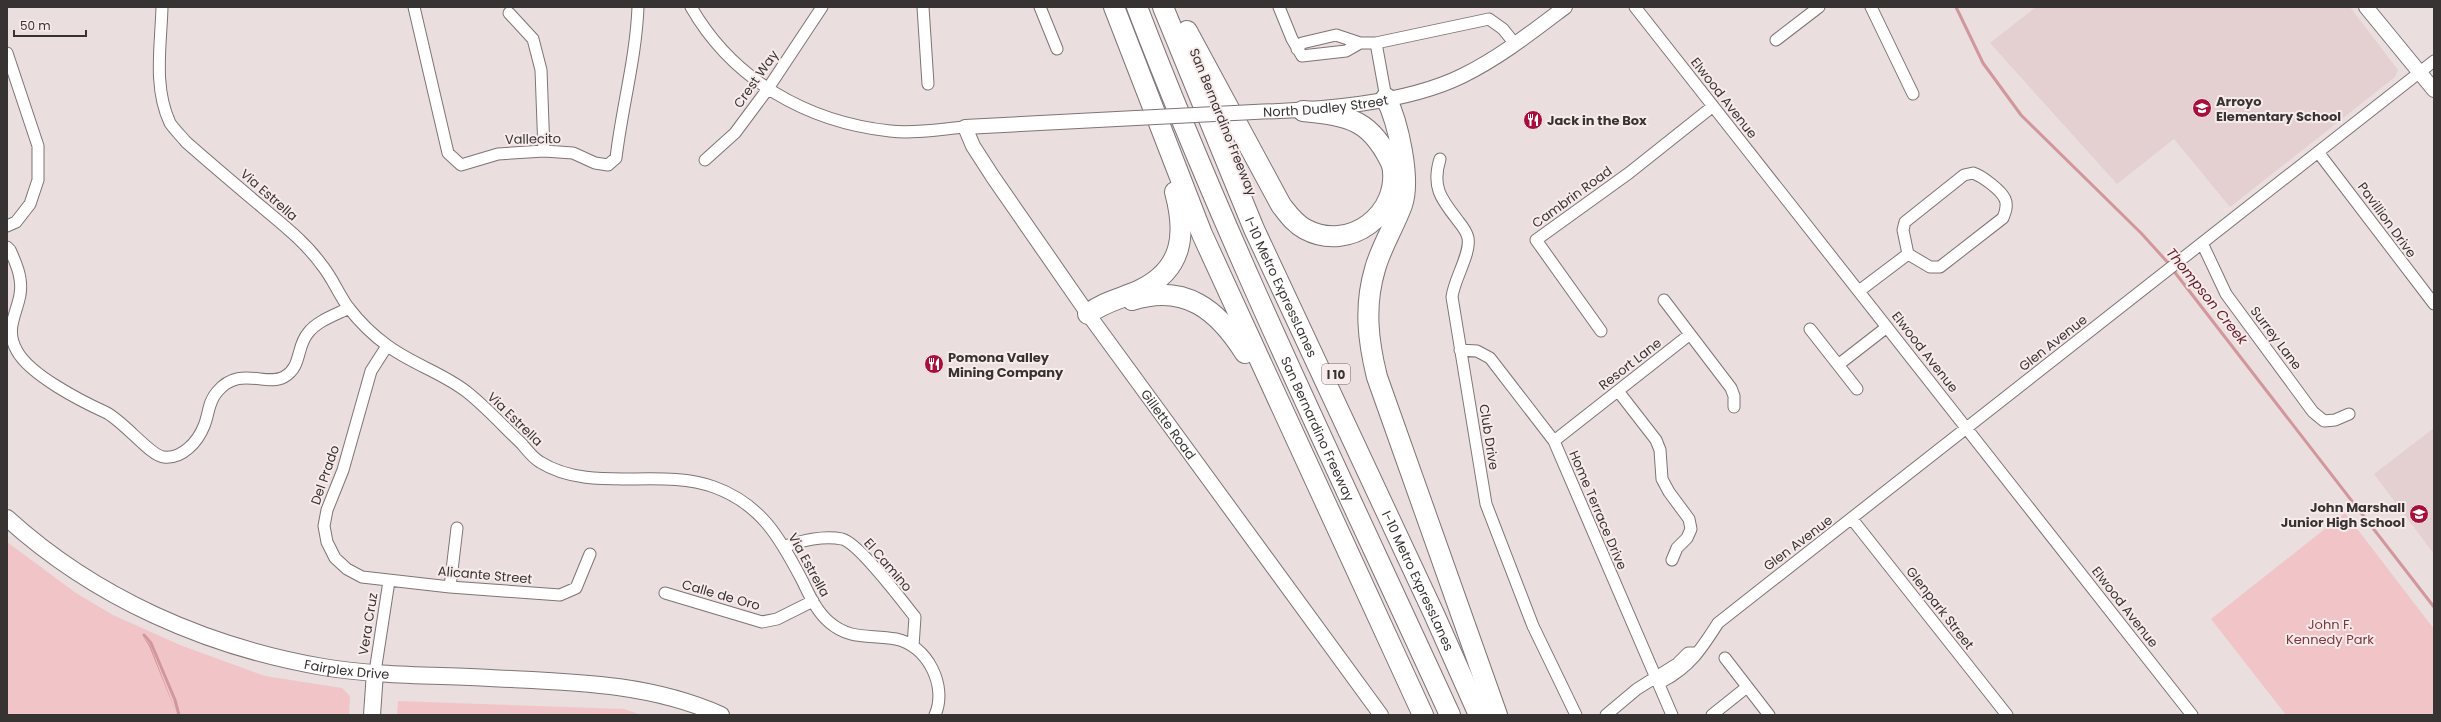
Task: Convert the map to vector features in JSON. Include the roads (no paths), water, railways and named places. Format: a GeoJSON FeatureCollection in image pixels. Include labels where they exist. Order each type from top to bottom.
{"type":"FeatureCollection","features":[{"type":"Feature","properties":{"kind":"highway"},"geometry":{"type":"LineString","coordinates":[[1114,7],[1202,234],[1423,715]]}},
{"type":"Feature","properties":{"kind":"highway","name":"San Bernardino Freeway"},"geometry":{"type":"LineString","coordinates":[[1138,7],[1205,174],[1319,433],[1450,715]]}},
{"type":"Feature","properties":{"kind":"highway","name":"I-10 Metro ExpressLanes"},"geometry":{"type":"LineString","coordinates":[[1152,7],[1214,162],[1318,397],[1319,433]]}},
{"type":"Feature","properties":{"kind":"highway","name":"I-10 Metro ExpressLanes"},"geometry":{"type":"LineString","coordinates":[[1163,7],[1254,229],[1434,614],[1479,715]]}},
{"type":"Feature","properties":{"kind":"highway","name":"San Bernardino Freeway"},"geometry":{"type":"LineString","coordinates":[[1177,7],[1256,204],[1421,555],[1493,715]]}},
{"type":"Feature","properties":{"kind":"highway"},"geometry":{"type":"LineString","coordinates":[[1187,31],[1281,205],[1292,220],[1305,229],[1337,236],[1352,234],[1366,228],[1386,205],[1392,187],[1393,167],[1382,113],[1386,98]]}},
{"type":"Feature","properties":{"kind":"highway"},"geometry":{"type":"LineString","coordinates":[[1088,314],[1096,308],[1142,289],[1157,279],[1168,269],[1176,256],[1181,243],[1180,212],[1148,98]]}},
{"type":"Feature","properties":{"kind":"highway"},"geometry":{"type":"LineString","coordinates":[[1386,98],[1393,112],[1405,175],[1402,204],[1373,276],[1368,310],[1371,351],[1377,377],[1497,715]]}},
{"type":"Feature","properties":{"kind":"highway"},"geometry":{"type":"LineString","coordinates":[[1303,111],[1341,115],[1354,120],[1373,135],[1382,145],[1393,167]]}},
{"type":"Feature","properties":{"kind":"highway"},"geometry":{"type":"LineString","coordinates":[[1088,314],[1099,314],[1146,295],[1176,296],[1204,307],[1216,315],[1231,331],[1291,426]]}},
{"type":"Feature","properties":{"kind":"main road","name":"Fairplex Drive"},"geometry":{"type":"LineString","coordinates":[[7,518],[42,546],[112,593],[191,632],[247,651],[324,667],[375,672],[623,686],[697,704],[721,715]]}},
{"type":"Feature","properties":{"kind":"main road"},"geometry":{"type":"LineString","coordinates":[[372,715],[375,672]]}},
{"type":"Feature","properties":{"kind":"street","name":"Via Estrella"},"geometry":{"type":"LineString","coordinates":[[162,7],[159,77],[163,101],[171,124],[186,142],[296,237],[322,264],[348,308],[387,346],[467,392],[540,462],[566,472],[588,477],[688,479],[715,487],[738,499],[761,516],[784,546],[813,601],[827,621],[842,632],[861,638],[897,639],[913,646],[929,663],[936,678],[939,700],[935,715]]}},
{"type":"Feature","properties":{"kind":"street","name":"Vallecito"},"geometry":{"type":"LineString","coordinates":[[414,7],[448,153],[461,165],[498,154],[544,151],[573,152],[595,163],[608,165],[616,158],[637,33],[638,7]]}},
{"type":"Feature","properties":{"kind":"street"},"geometry":{"type":"LineString","coordinates":[[691,7],[728,58],[767,90],[804,109],[847,124],[891,131],[965,127]]}},
{"type":"Feature","properties":{"kind":"street","name":"Crest Way"},"geometry":{"type":"LineString","coordinates":[[705,160],[734,133],[767,90],[822,7]]}},
{"type":"Feature","properties":{"kind":"street"},"geometry":{"type":"LineString","coordinates":[[923,7],[928,84]]}},
{"type":"Feature","properties":{"kind":"street"},"geometry":{"type":"LineString","coordinates":[[1040,7],[1057,49]]}},
{"type":"Feature","properties":{"kind":"street"},"geometry":{"type":"LineString","coordinates":[[1279,7],[1297,49],[1302,56],[1346,51],[1360,43]]}},
{"type":"Feature","properties":{"kind":"street","name":"North Dudley Street"},"geometry":{"type":"LineString","coordinates":[[965,127],[1254,112],[1303,111],[1386,98],[1432,88],[1461,77],[1515,44],[1565,7]]}},
{"type":"Feature","properties":{"kind":"street","name":"Elwood Avenue"},"geometry":{"type":"LineString","coordinates":[[1635,7],[1712,107],[1859,291],[2192,715]]}},
{"type":"Feature","properties":{"kind":"street"},"geometry":{"type":"LineString","coordinates":[[1776,40],[1819,7]]}},
{"type":"Feature","properties":{"kind":"street"},"geometry":{"type":"LineString","coordinates":[[1871,7],[1913,94]]}},
{"type":"Feature","properties":{"kind":"street"},"geometry":{"type":"LineString","coordinates":[[2366,7],[2434,90]]}},
{"type":"Feature","properties":{"kind":"street"},"geometry":{"type":"LineString","coordinates":[[509,13],[533,39],[535,45],[541,70],[544,151]]}},
{"type":"Feature","properties":{"kind":"street"},"geometry":{"type":"LineString","coordinates":[[1297,49],[1302,43],[1330,36],[1344,36],[1360,43],[1376,43],[1489,19],[1503,29],[1515,44]]}},
{"type":"Feature","properties":{"kind":"street"},"geometry":{"type":"LineString","coordinates":[[1330,36],[1331,53]]}},
{"type":"Feature","properties":{"kind":"street"},"geometry":{"type":"LineString","coordinates":[[1376,43],[1386,98]]}},
{"type":"Feature","properties":{"kind":"street"},"geometry":{"type":"LineString","coordinates":[[7,53],[12,85],[38,146],[38,180],[30,204],[16,222],[7,226]]}},
{"type":"Feature","properties":{"kind":"street","name":"Glen Avenue"},"geometry":{"type":"LineString","coordinates":[[1606,715],[1637,689],[1655,679],[1663,681],[1688,653],[1696,653],[1718,623],[2434,61]]}},
{"type":"Feature","properties":{"kind":"street","name":"Cambrin Road"},"geometry":{"type":"LineString","coordinates":[[1601,332],[1536,240],[1629,173],[1712,107]]}},
{"type":"Feature","properties":{"kind":"street","name":"Gillette Road"},"geometry":{"type":"LineString","coordinates":[[965,127],[973,146],[993,177],[1088,314],[1382,715]]}},
{"type":"Feature","properties":{"kind":"street","name":"Pavillion Drive"},"geometry":{"type":"LineString","coordinates":[[2318,152],[2434,304]]}},
{"type":"Feature","properties":{"kind":"street","name":"Club Drive"},"geometry":{"type":"LineString","coordinates":[[1440,159],[1436,184],[1441,199],[1463,228],[1468,238],[1468,248],[1454,284],[1452,297],[1488,509],[1533,626],[1576,715]]}},
{"type":"Feature","properties":{"kind":"street"},"geometry":{"type":"LineString","coordinates":[[1973,173],[1982,175],[2006,200],[2007,210],[2003,218],[1940,267],[1930,267],[1908,254],[1903,230],[1904,222],[1964,175],[1973,173]]}},
{"type":"Feature","properties":{"kind":"street","name":"Surrey Lane"},"geometry":{"type":"LineString","coordinates":[[2202,243],[2226,294],[2313,412],[2324,421],[2335,420],[2349,414]]}},
{"type":"Feature","properties":{"kind":"street"},"geometry":{"type":"LineString","coordinates":[[7,247],[10,250],[21,279],[18,304],[11,322],[11,338],[17,352],[28,367],[85,403],[110,414],[126,425],[152,451],[163,458],[174,457],[185,451],[195,440],[204,426],[210,403],[217,391],[243,377],[271,380],[282,378],[291,373],[296,366],[302,343],[307,333],[316,325],[348,308]]}},
{"type":"Feature","properties":{"kind":"street"},"geometry":{"type":"LineString","coordinates":[[1859,291],[1908,254]]}},
{"type":"Feature","properties":{"kind":"street"},"geometry":{"type":"LineString","coordinates":[[1664,300],[1689,335],[1731,388],[1734,396],[1734,407]]}},
{"type":"Feature","properties":{"kind":"street"},"geometry":{"type":"LineString","coordinates":[[1838,365],[1887,327]]}},
{"type":"Feature","properties":{"kind":"street"},"geometry":{"type":"LineString","coordinates":[[1810,329],[1857,389]]}},
{"type":"Feature","properties":{"kind":"street","name":"Resort Lane"},"geometry":{"type":"LineString","coordinates":[[1554,441],[1689,335]]}},
{"type":"Feature","properties":{"kind":"street","name":"Del Prado"},"geometry":{"type":"LineString","coordinates":[[387,346],[371,371],[343,470],[326,510],[324,526],[328,542],[335,558],[347,569],[362,577],[389,580]]}},
{"type":"Feature","properties":{"kind":"street","name":"Home Terrace Drive"},"geometry":{"type":"LineString","coordinates":[[1460,350],[1476,351],[1490,358],[1554,441],[1655,679],[1672,715]]}},
{"type":"Feature","properties":{"kind":"street"},"geometry":{"type":"LineString","coordinates":[[1618,391],[1656,440],[1660,450],[1662,479],[1669,492],[1689,519],[1691,529],[1687,538],[1677,548],[1672,560]]}},
{"type":"Feature","properties":{"kind":"street","name":"Glenpark Street"},"geometry":{"type":"LineString","coordinates":[[1852,519],[2006,715]]}},
{"type":"Feature","properties":{"kind":"street"},"geometry":{"type":"LineString","coordinates":[[450,587],[457,528]]}},
{"type":"Feature","properties":{"kind":"street","name":"El Camino"},"geometry":{"type":"LineString","coordinates":[[784,546],[810,539],[843,539],[858,549],[914,617],[913,646]]}},
{"type":"Feature","properties":{"kind":"street","name":"Alicante Street"},"geometry":{"type":"LineString","coordinates":[[389,580],[450,587],[560,595],[576,588],[590,554]]}},
{"type":"Feature","properties":{"kind":"street","name":"Vera Cruz"},"geometry":{"type":"LineString","coordinates":[[375,672],[389,580]]}},
{"type":"Feature","properties":{"kind":"street","name":"Calle de Oro"},"geometry":{"type":"LineString","coordinates":[[664,593],[762,622],[777,619],[813,601]]}},
{"type":"Feature","properties":{"kind":"street"},"geometry":{"type":"LineString","coordinates":[[1725,658],[1769,715]]}},
{"type":"Feature","properties":{"kind":"street"},"geometry":{"type":"LineString","coordinates":[[1712,715],[1747,687]]}},
{"type":"Feature","properties":{"kind":"waterway","name":"Thompson Creek"},"geometry":{"type":"LineString","coordinates":[[1956,7],[1983,63],[2021,115],[2141,233],[2170,265]]}},
{"type":"Feature","properties":{"kind":"waterway","name":"Thompson Creek"},"geometry":{"type":"LineString","coordinates":[[2173,270],[2434,607]]}},
{"type":"Feature","properties":{"kind":"waterway"},"geometry":{"type":"LineString","coordinates":[[144,635],[151,643],[175,700],[179,715]]}},
{"type":"Feature","properties":{"kind":"place","name":"Arroyo Elementary School"},"geometry":{"type":"Point","coordinates":[2202,108]}},
{"type":"Feature","properties":{"kind":"place","name":"Jack in the Box"},"geometry":{"type":"Point","coordinates":[1533,120]}},
{"type":"Feature","properties":{"kind":"place","name":"Pomona Valley Mining Company"},"geometry":{"type":"Point","coordinates":[934,364]}},
{"type":"Feature","properties":{"kind":"place","name":"John Marshall Junior High School"},"geometry":{"type":"Point","coordinates":[2419,514]}},
{"type":"Feature","properties":{"kind":"park label","name":"John F. Kennedy Park"},"geometry":{"type":"Point","coordinates":[2330,632]}}]}
